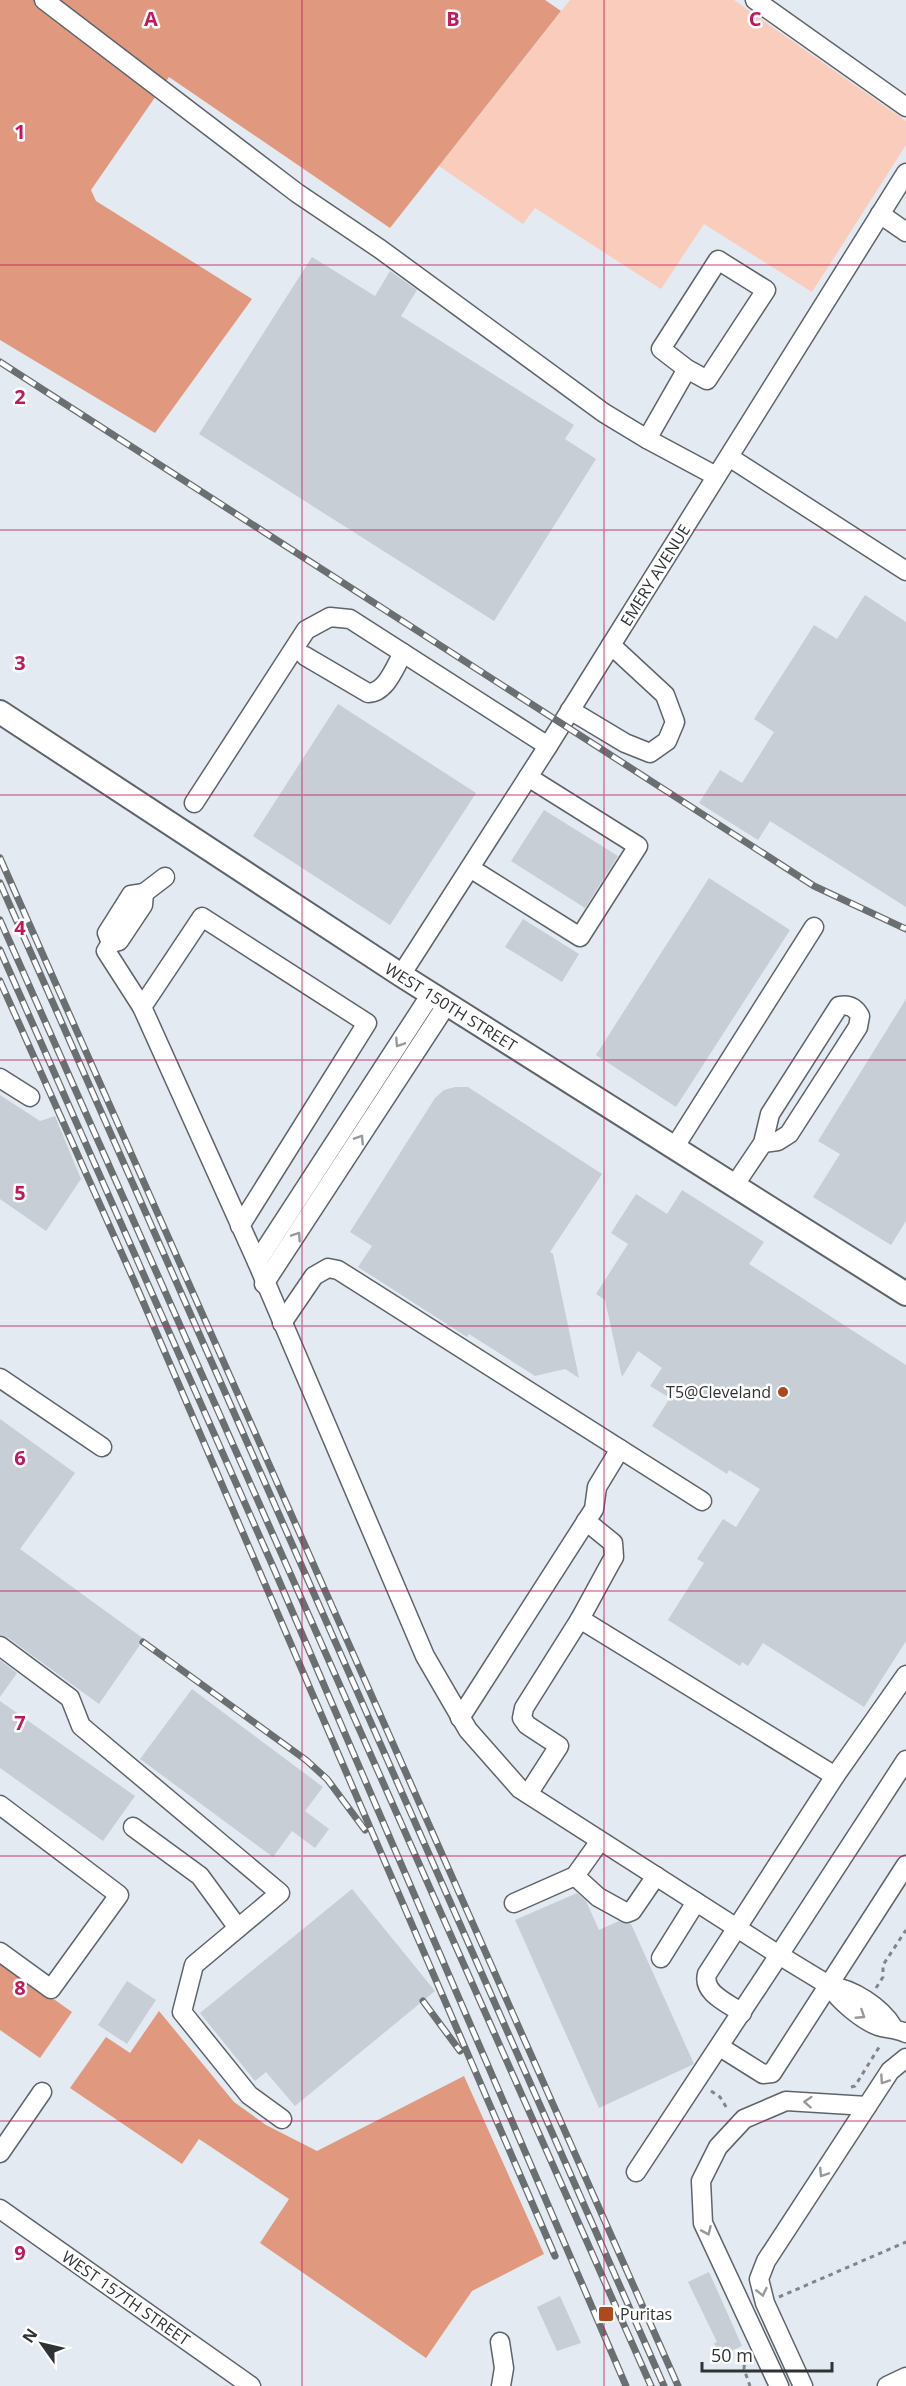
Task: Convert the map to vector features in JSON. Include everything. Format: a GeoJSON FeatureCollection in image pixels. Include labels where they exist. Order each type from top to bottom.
{"type":"FeatureCollection","features":[{"type":"Feature","properties":{"kind":"main road","name":"WEST 150TH STREET"},"geometry":{"type":"LineString","coordinates":[[0,712],[401,975],[906,1294]]}},
{"type":"Feature","properties":{"kind":"street"},"geometry":{"type":"LineString","coordinates":[[44,0],[297,194],[380,249],[604,413],[716,476]]}},
{"type":"Feature","properties":{"kind":"street"},"geometry":{"type":"LineString","coordinates":[[755,0],[906,107]]}},
{"type":"Feature","properties":{"kind":"street","name":"EMERY AVENUE"},"geometry":{"type":"LineString","coordinates":[[401,975],[548,746],[905,175]]}},
{"type":"Feature","properties":{"kind":"street"},"geometry":{"type":"LineString","coordinates":[[880,214],[906,232]]}},
{"type":"Feature","properties":{"kind":"street"},"geometry":{"type":"LineString","coordinates":[[718,260],[766,290],[707,380],[687,369],[661,350],[718,260]]}},
{"type":"Feature","properties":{"kind":"street"},"geometry":{"type":"LineString","coordinates":[[647,439],[687,369]]}},
{"type":"Feature","properties":{"kind":"street"},"geometry":{"type":"LineString","coordinates":[[729,456],[906,571]]}},
{"type":"Feature","properties":{"kind":"street"},"geometry":{"type":"LineString","coordinates":[[194,803],[306,630],[330,617],[350,619],[548,746]]}},
{"type":"Feature","properties":{"kind":"street"},"geometry":{"type":"LineString","coordinates":[[570,710],[625,743],[650,753],[667,741],[675,722],[666,695],[611,645]]}},
{"type":"Feature","properties":{"kind":"street"},"geometry":{"type":"LineString","coordinates":[[304,656],[368,693],[374,693],[382,688],[404,653]]}},
{"type":"Feature","properties":{"kind":"street"},"geometry":{"type":"LineString","coordinates":[[470,868],[580,937],[638,846],[528,777]]}},
{"type":"Feature","properties":{"kind":"street"},"geometry":{"type":"LineString","coordinates":[[165,878],[144,893],[143,904],[119,941],[111,942],[106,951],[142,1007],[257,1262],[264,1284],[421,1647],[460,1718],[505,1773],[528,1794],[779,1955],[830,1986],[844,1988],[885,2015],[895,2032]]}},
{"type":"Feature","properties":{"kind":"street"},"geometry":{"type":"LineString","coordinates":[[142,1007],[202,916],[367,1023],[240,1226]]}},
{"type":"Feature","properties":{"kind":"street"},"geometry":{"type":"LineString","coordinates":[[674,1148],[814,927]]}},
{"type":"Feature","properties":{"kind":"street"},"geometry":{"type":"LineString","coordinates":[[257,1262],[439,999]]}},
{"type":"Feature","properties":{"kind":"street"},"geometry":{"type":"LineString","coordinates":[[264,1284],[328,1188],[439,999]]}},
{"type":"Feature","properties":{"kind":"street"},"geometry":{"type":"LineString","coordinates":[[735,1186],[763,1143],[770,1114],[839,1006],[846,1005],[856,1009],[860,1016],[858,1027],[789,1134],[778,1141],[763,1143]]}},
{"type":"Feature","properties":{"kind":"street"},"geometry":{"type":"LineString","coordinates":[[0,1078],[30,1097]]}},
{"type":"Feature","properties":{"kind":"street"},"geometry":{"type":"LineString","coordinates":[[313,1178],[328,1188]]}},
{"type":"Feature","properties":{"kind":"street"},"geometry":{"type":"LineString","coordinates":[[282,1323],[314,1276],[328,1268],[338,1270],[702,1501]]}},
{"type":"Feature","properties":{"kind":"street"},"geometry":{"type":"LineString","coordinates":[[0,1378],[102,1447]]}},
{"type":"Feature","properties":{"kind":"street"},"geometry":{"type":"LineString","coordinates":[[460,1718],[594,1509],[597,1487],[620,1449]]}},
{"type":"Feature","properties":{"kind":"street"},"geometry":{"type":"LineString","coordinates":[[528,1794],[559,1746],[527,1725],[522,1718],[524,1708],[580,1619],[614,1557],[614,1549],[609,1538],[586,1521]]}},
{"type":"Feature","properties":{"kind":"street"},"geometry":{"type":"LineString","coordinates":[[580,1619],[835,1776]]}},
{"type":"Feature","properties":{"kind":"street"},"geometry":{"type":"LineString","coordinates":[[0,1647],[70,1698],[81,1726],[280,1893],[194,1965],[182,2012],[249,2095],[282,2119]]}},
{"type":"Feature","properties":{"kind":"street"},"geometry":{"type":"LineString","coordinates":[[742,2013],[714,1994],[705,1982],[707,1974],[835,1776],[906,1675]]}},
{"type":"Feature","properties":{"kind":"street"},"geometry":{"type":"LineString","coordinates":[[636,2172],[906,1760]]}},
{"type":"Feature","properties":{"kind":"street"},"geometry":{"type":"LineString","coordinates":[[0,1805],[119,1895],[51,1989],[0,1952]]}},
{"type":"Feature","properties":{"kind":"street"},"geometry":{"type":"LineString","coordinates":[[133,1827],[200,1876],[238,1928]]}},
{"type":"Feature","properties":{"kind":"street"},"geometry":{"type":"LineString","coordinates":[[514,1903],[575,1876],[600,1841]]}},
{"type":"Feature","properties":{"kind":"street"},"geometry":{"type":"LineString","coordinates":[[720,2047],[763,2074],[772,2073],[906,1865]]}},
{"type":"Feature","properties":{"kind":"street"},"geometry":{"type":"LineString","coordinates":[[575,1876],[598,1897],[627,1913],[632,1911],[656,1876]]}},
{"type":"Feature","properties":{"kind":"street"},"geometry":{"type":"LineString","coordinates":[[661,1958],[696,1902]]}},
{"type":"Feature","properties":{"kind":"street"},"geometry":{"type":"LineString","coordinates":[[803,2386],[773,2322],[759,2279],[766,2262],[890,2071],[906,2058]]}},
{"type":"Feature","properties":{"kind":"street"},"geometry":{"type":"LineString","coordinates":[[0,2153],[42,2092]]}},
{"type":"Feature","properties":{"kind":"street"},"geometry":{"type":"LineString","coordinates":[[779,2386],[703,2223],[701,2181],[718,2147],[744,2120],[786,2101],[867,2106]]}},
{"type":"Feature","properties":{"kind":"street","name":"WEST 157TH STREET"},"geometry":{"type":"LineString","coordinates":[[0,2209],[251,2386]]}},
{"type":"Feature","properties":{"kind":"street"},"geometry":{"type":"LineString","coordinates":[[500,2342],[504,2368],[501,2386]]}},
{"type":"Feature","properties":{"kind":"street"},"geometry":{"type":"LineString","coordinates":[[886,2386],[906,2377]]}},
{"type":"Feature","properties":{"kind":"path"},"geometry":{"type":"LineString","coordinates":[[871,1995],[883,1977],[883,1965],[906,1930]]}},
{"type":"Feature","properties":{"kind":"path"},"geometry":{"type":"LineString","coordinates":[[849,2088],[855,2086],[895,2032]]}},
{"type":"Feature","properties":{"kind":"path"},"geometry":{"type":"LineString","coordinates":[[706,2089],[720,2097],[732,2117]]}},
{"type":"Feature","properties":{"kind":"path"},"geometry":{"type":"LineString","coordinates":[[778,2298],[906,2242]]}},
{"type":"Feature","properties":{"kind":"shaded area"},"geometry":{"type":"Polygon","coordinates":[[[0,0],[545,0],[561,11],[390,228],[169,77],[91,190],[96,201],[252,299],[155,433],[0,340],[0,0]]]}},
{"type":"Feature","properties":{"kind":"shaded area"},"geometry":{"type":"Polygon","coordinates":[[[570,0],[734,0],[906,121],[906,145],[812,292],[704,224],[661,289],[535,208],[523,224],[439,166],[570,0]]]}},
{"type":"Feature","properties":{"kind":"shaded area"},"geometry":{"type":"Polygon","coordinates":[[[0,1961],[72,2012],[40,2058],[0,2030],[0,1961]]]}},
{"type":"Feature","properties":{"kind":"shaded area"},"geometry":{"type":"Polygon","coordinates":[[[159,2011],[234,2102],[266,2125],[317,2151],[464,2076],[544,2254],[472,2291],[426,2358],[260,2243],[289,2199],[199,2139],[182,2164],[70,2088],[106,2037],[130,2053],[159,2011]]]}},
{"type":"Feature","properties":{"kind":"building"},"geometry":{"type":"Polygon","coordinates":[[[312,257],[375,296],[390,271],[417,290],[401,316],[574,425],[565,439],[596,459],[494,621],[199,434],[312,257]]]}},
{"type":"Feature","properties":{"kind":"building"},"geometry":{"type":"Polygon","coordinates":[[[865,595],[906,622],[906,907],[770,821],[758,840],[699,803],[720,770],[742,783],[774,732],[754,719],[814,625],[837,639],[865,595]]]}},
{"type":"Feature","properties":{"kind":"building"},"geometry":{"type":"Polygon","coordinates":[[[338,704],[476,793],[390,925],[253,836],[338,704]]]}},
{"type":"Feature","properties":{"kind":"building"},"geometry":{"type":"Polygon","coordinates":[[[544,810],[618,856],[585,908],[511,861],[544,810]]]}},
{"type":"Feature","properties":{"kind":"building"},"geometry":{"type":"Polygon","coordinates":[[[709,878],[790,930],[676,1107],[596,1055],[709,878]]]}},
{"type":"Feature","properties":{"kind":"building"},"geometry":{"type":"Polygon","coordinates":[[[523,919],[579,954],[562,982],[505,947],[523,919]]]}},
{"type":"Feature","properties":{"kind":"building"},"geometry":{"type":"Polygon","coordinates":[[[906,999],[906,1221],[891,1245],[813,1197],[840,1154],[818,1141],[906,999]]]}},
{"type":"Feature","properties":{"kind":"building"},"geometry":{"type":"Polygon","coordinates":[[[468,1087],[602,1174],[550,1252],[553,1254],[579,1378],[565,1369],[535,1376],[469,1334],[467,1337],[358,1267],[372,1246],[350,1232],[435,1098],[444,1090],[468,1087]]]}},
{"type":"Feature","properties":{"kind":"building"},"geometry":{"type":"Polygon","coordinates":[[[0,1095],[40,1121],[55,1116],[81,1179],[46,1231],[0,1199],[0,1095]]]}},
{"type":"Feature","properties":{"kind":"building","name":"T5@Cleveland"},"geometry":{"type":"Polygon","coordinates":[[[682,1190],[764,1242],[749,1264],[906,1365],[906,1641],[864,1707],[763,1643],[748,1666],[742,1662],[740,1666],[668,1620],[704,1563],[697,1559],[723,1519],[736,1527],[760,1489],[729,1470],[727,1474],[652,1426],[670,1398],[650,1386],[662,1368],[638,1351],[622,1377],[605,1300],[596,1294],[628,1244],[611,1233],[636,1194],[667,1214],[682,1190]]]}},
{"type":"Feature","properties":{"kind":"building"},"geometry":{"type":"Polygon","coordinates":[[[0,1419],[75,1473],[20,1549],[144,1639],[99,1704],[7,1637],[0,1635],[0,1419]]]}},
{"type":"Feature","properties":{"kind":"building"},"geometry":{"type":"Polygon","coordinates":[[[0,1660],[17,1673],[0,1697],[0,1660]]]}},
{"type":"Feature","properties":{"kind":"building"},"geometry":{"type":"Polygon","coordinates":[[[192,1689],[323,1787],[305,1811],[329,1829],[315,1848],[292,1831],[273,1857],[140,1759],[192,1689]]]}},
{"type":"Feature","properties":{"kind":"building"},"geometry":{"type":"Polygon","coordinates":[[[0,1701],[135,1796],[103,1841],[0,1768],[0,1701]]]}},
{"type":"Feature","properties":{"kind":"building"},"geometry":{"type":"Polygon","coordinates":[[[352,1889],[435,1991],[295,2106],[266,2072],[255,2081],[200,2013],[352,1889]]]}},
{"type":"Feature","properties":{"kind":"building"},"geometry":{"type":"Polygon","coordinates":[[[577,1893],[586,1901],[599,1930],[619,1921],[631,1924],[694,2064],[599,2108],[515,1920],[577,1893]]]}},
{"type":"Feature","properties":{"kind":"building"},"geometry":{"type":"Polygon","coordinates":[[[127,1981],[156,2000],[127,2044],[98,2025],[127,1981]]]}},
{"type":"Feature","properties":{"kind":"building"},"geometry":{"type":"Polygon","coordinates":[[[709,2272],[742,2346],[720,2356],[714,2343],[717,2342],[688,2282],[709,2272]]]}},
{"type":"Feature","properties":{"kind":"building"},"geometry":{"type":"Polygon","coordinates":[[[560,2296],[581,2343],[557,2351],[537,2307],[560,2296]]]}},
{"type":"Feature","properties":{"kind":"railway"},"geometry":{"type":"LineString","coordinates":[[0,362],[814,886],[906,929]]}},
{"type":"Feature","properties":{"kind":"railway"},"geometry":{"type":"LineString","coordinates":[[0,858],[678,2386]]}},
{"type":"Feature","properties":{"kind":"railway"},"geometry":{"type":"LineString","coordinates":[[0,883],[664,2386]]}},
{"type":"Feature","properties":{"kind":"railway"},"geometry":{"type":"LineString","coordinates":[[0,920],[651,2386]]}},
{"type":"Feature","properties":{"kind":"railway"},"geometry":{"type":"LineString","coordinates":[[0,950],[274,1569],[626,2386]]}},
{"type":"Feature","properties":{"kind":"railway"},"geometry":{"type":"LineString","coordinates":[[0,981],[135,1283],[555,2256]]}},
{"type":"Feature","properties":{"kind":"railway"},"geometry":{"type":"LineString","coordinates":[[143,1642],[306,1760],[327,1779],[365,1830]]}},
{"type":"Feature","properties":{"kind":"railway"},"geometry":{"type":"LineString","coordinates":[[423,2001],[460,2051]]}},
{"type":"Feature","properties":{"kind":"place","name":"T5@Cleveland"},"geometry":{"type":"Point","coordinates":[783,1392]}},
{"type":"Feature","properties":{"kind":"place","name":"Puritas"},"geometry":{"type":"Point","coordinates":[606,2314]}}]}
